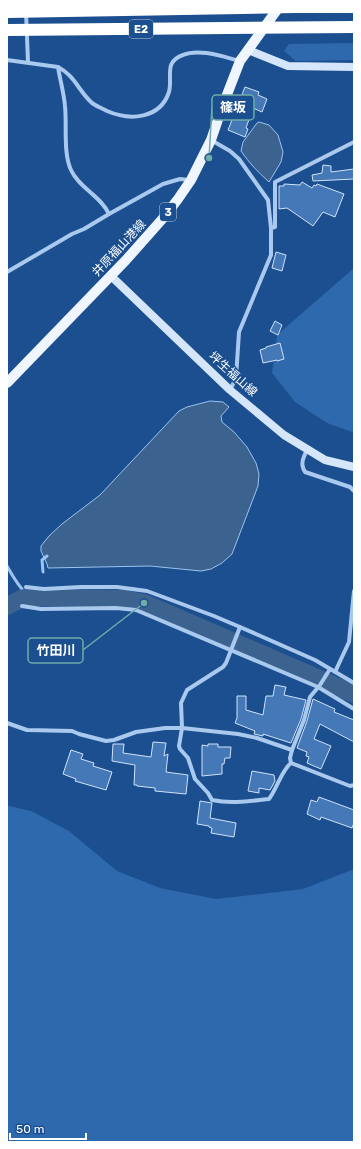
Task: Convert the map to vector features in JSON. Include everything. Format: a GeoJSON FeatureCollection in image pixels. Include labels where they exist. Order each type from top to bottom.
{"type":"FeatureCollection","features":[{"type":"Feature","properties":{"kind":"highway"},"geometry":{"type":"LineString","coordinates":[[295,8],[354,7]]}},
{"type":"Feature","properties":{"kind":"highway","name":"E2"},"geometry":{"type":"LineString","coordinates":[[7,12],[29,10],[295,8]]}},
{"type":"Feature","properties":{"kind":"highway","name":"E2"},"geometry":{"type":"LineString","coordinates":[[7,30],[354,27]]}},
{"type":"Feature","properties":{"kind":"main road","name":"井原福山港線"},"geometry":{"type":"LineString","coordinates":[[7,382],[111,276],[165,216],[178,199],[191,180],[211,140],[240,61],[280,7]]}},
{"type":"Feature","properties":{"kind":"main road"},"geometry":{"type":"LineString","coordinates":[[248,50],[288,66],[354,67]]}},
{"type":"Feature","properties":{"kind":"main road","name":"坪生福山線"},"geometry":{"type":"LineString","coordinates":[[111,276],[230,390],[284,436],[325,460],[354,466]]}},
{"type":"Feature","properties":{"kind":"street"},"geometry":{"type":"LineString","coordinates":[[28,62],[29,10]]}},
{"type":"Feature","properties":{"kind":"street"},"geometry":{"type":"LineString","coordinates":[[7,60],[58,67],[65,71],[92,102],[119,116],[138,117],[147,115],[157,109],[165,101],[170,90],[169,73],[171,64],[183,54],[201,52],[240,61]]}},
{"type":"Feature","properties":{"kind":"street"},"geometry":{"type":"LineString","coordinates":[[58,67],[65,104],[67,156],[70,169],[76,180],[106,208],[109,214]]}},
{"type":"Feature","properties":{"kind":"street"},"geometry":{"type":"LineString","coordinates":[[211,140],[230,151],[239,159],[268,200],[272,228],[271,255],[239,332],[236,378],[230,390]]}},
{"type":"Feature","properties":{"kind":"street"},"geometry":{"type":"LineString","coordinates":[[272,228],[275,227],[274,182],[354,142]]}},
{"type":"Feature","properties":{"kind":"street"},"geometry":{"type":"LineString","coordinates":[[7,272],[72,234],[84,230],[109,214],[163,184],[180,179],[191,180]]}},
{"type":"Feature","properties":{"kind":"street"},"geometry":{"type":"LineString","coordinates":[[307,450],[302,460],[303,468],[306,472],[350,488],[354,491]]}},
{"type":"Feature","properties":{"kind":"street"},"geometry":{"type":"LineString","coordinates":[[26,587],[44,589],[117,587],[147,591],[214,616],[239,629],[314,660],[329,671],[335,672],[354,683]]}},
{"type":"Feature","properties":{"kind":"street"},"geometry":{"type":"LineString","coordinates":[[335,672],[349,642],[354,591]]}},
{"type":"Feature","properties":{"kind":"street"},"geometry":{"type":"LineString","coordinates":[[22,606],[41,609],[116,608],[136,610],[231,648],[319,686],[354,710]]}},
{"type":"Feature","properties":{"kind":"street"},"geometry":{"type":"LineString","coordinates":[[239,629],[226,663],[187,690],[181,704],[182,728],[179,746],[180,749],[188,758],[195,780],[208,793],[212,800],[221,802],[269,799],[274,792],[286,766],[291,763]]}},
{"type":"Feature","properties":{"kind":"street"},"geometry":{"type":"LineString","coordinates":[[349,642],[354,643]]}},
{"type":"Feature","properties":{"kind":"street"},"geometry":{"type":"LineString","coordinates":[[291,763],[290,758],[292,750],[304,720],[310,697],[329,671]]}},
{"type":"Feature","properties":{"kind":"street"},"geometry":{"type":"LineString","coordinates":[[7,723],[28,730],[72,731],[106,741],[114,740],[136,732],[165,728],[182,728],[238,734],[257,738],[292,750]]}},
{"type":"Feature","properties":{"kind":"street"},"geometry":{"type":"LineString","coordinates":[[291,763],[350,786],[354,785]]}},
{"type":"Feature","properties":{"kind":"shaded area"},"geometry":{"type":"Polygon","coordinates":[[[354,43],[354,60],[296,61],[284,51],[289,44],[354,43]]]}},
{"type":"Feature","properties":{"kind":"shaded area"},"geometry":{"type":"Polygon","coordinates":[[[259,122],[269,125],[278,135],[283,152],[281,162],[269,182],[247,160],[241,151],[243,142],[259,122]]]}},
{"type":"Feature","properties":{"kind":"shaded area"},"geometry":{"type":"Polygon","coordinates":[[[354,268],[354,430],[352,432],[327,423],[295,402],[272,373],[277,335],[354,268]]]}},
{"type":"Feature","properties":{"kind":"shaded area"},"geometry":{"type":"Polygon","coordinates":[[[210,401],[223,402],[229,407],[221,416],[222,422],[234,432],[247,447],[256,463],[259,474],[258,486],[232,554],[222,563],[211,569],[201,571],[150,566],[48,568],[41,551],[41,546],[49,536],[62,524],[100,495],[179,411],[187,407],[210,401]]]}},
{"type":"Feature","properties":{"kind":"shaded area"},"geometry":{"type":"Polygon","coordinates":[[[7,805],[31,811],[69,831],[117,871],[160,888],[216,899],[303,889],[354,869],[354,1142],[7,1142],[7,805]]]}},
{"type":"Feature","properties":{"kind":"building"},"geometry":{"type":"Polygon","coordinates":[[[245,87],[259,92],[258,95],[267,99],[262,112],[253,108],[246,128],[248,129],[245,137],[228,130],[245,87]]]}},
{"type":"Feature","properties":{"kind":"building"},"geometry":{"type":"Polygon","coordinates":[[[323,165],[331,166],[331,172],[354,169],[354,179],[313,181],[312,175],[322,173],[323,165]]]}},
{"type":"Feature","properties":{"kind":"building"},"geometry":{"type":"Polygon","coordinates":[[[302,182],[312,188],[317,184],[344,194],[335,217],[323,212],[313,226],[287,208],[279,209],[279,186],[284,186],[284,184],[300,185],[302,182]]]}},
{"type":"Feature","properties":{"kind":"building"},"geometry":{"type":"Polygon","coordinates":[[[276,252],[286,255],[282,271],[272,268],[276,252]]]}},
{"type":"Feature","properties":{"kind":"building"},"geometry":{"type":"Polygon","coordinates":[[[275,321],[282,325],[278,335],[270,331],[275,321]]]}},
{"type":"Feature","properties":{"kind":"building"},"geometry":{"type":"Polygon","coordinates":[[[280,343],[284,359],[263,363],[260,350],[280,343]]]}},
{"type":"Feature","properties":{"kind":"building"},"geometry":{"type":"Polygon","coordinates":[[[275,685],[286,687],[284,695],[306,700],[301,719],[291,743],[263,734],[263,736],[254,734],[255,731],[235,723],[237,718],[237,696],[246,696],[246,710],[263,715],[266,696],[273,696],[275,685]]]}},
{"type":"Feature","properties":{"kind":"building"},"geometry":{"type":"Polygon","coordinates":[[[313,699],[335,709],[334,712],[354,720],[354,742],[320,724],[314,739],[331,746],[321,769],[307,763],[309,757],[306,756],[307,752],[297,748],[313,699]]]}},
{"type":"Feature","properties":{"kind":"building"},"geometry":{"type":"Polygon","coordinates":[[[153,742],[166,743],[164,756],[168,754],[166,772],[188,775],[186,794],[155,791],[155,788],[134,785],[135,765],[112,761],[113,744],[124,744],[123,753],[151,757],[153,742]]]}},
{"type":"Feature","properties":{"kind":"building"},"geometry":{"type":"Polygon","coordinates":[[[208,744],[218,744],[218,747],[231,747],[230,758],[225,758],[224,764],[222,764],[222,774],[202,776],[202,745],[208,746],[208,744]]]}},
{"type":"Feature","properties":{"kind":"building"},"geometry":{"type":"Polygon","coordinates":[[[71,750],[83,754],[81,759],[94,763],[93,766],[112,772],[106,790],[75,781],[76,779],[63,774],[71,750]]]}},
{"type":"Feature","properties":{"kind":"building"},"geometry":{"type":"Polygon","coordinates":[[[252,771],[274,775],[275,781],[270,790],[259,788],[259,793],[248,791],[252,771]]]}},
{"type":"Feature","properties":{"kind":"building"},"geometry":{"type":"Polygon","coordinates":[[[319,797],[354,810],[354,823],[352,828],[321,817],[320,820],[307,814],[311,800],[317,802],[319,797]]]}},
{"type":"Feature","properties":{"kind":"building"},"geometry":{"type":"Polygon","coordinates":[[[200,801],[212,803],[210,818],[236,823],[234,837],[211,833],[212,828],[209,826],[197,824],[200,801]]]}},
{"type":"Feature","properties":{"kind":"waterway"},"geometry":{"type":"LineString","coordinates":[[43,572],[42,560],[47,556]]}},
{"type":"Feature","properties":{"kind":"waterway"},"geometry":{"type":"LineString","coordinates":[[7,566],[29,597]]}},
{"type":"Feature","properties":{"kind":"waterway"},"geometry":{"type":"LineString","coordinates":[[47,592],[47,598]]}},
{"type":"Feature","properties":{"kind":"waterway"},"geometry":{"type":"LineString","coordinates":[[7,606],[29,597],[125,599],[144,603],[354,694]]}},
{"type":"Feature","properties":{"kind":"place","name":"篠坂"},"geometry":{"type":"Point","coordinates":[209,158]}},
{"type":"Feature","properties":{"kind":"place","name":"竹田川"},"geometry":{"type":"Point","coordinates":[144,603]}}]}
